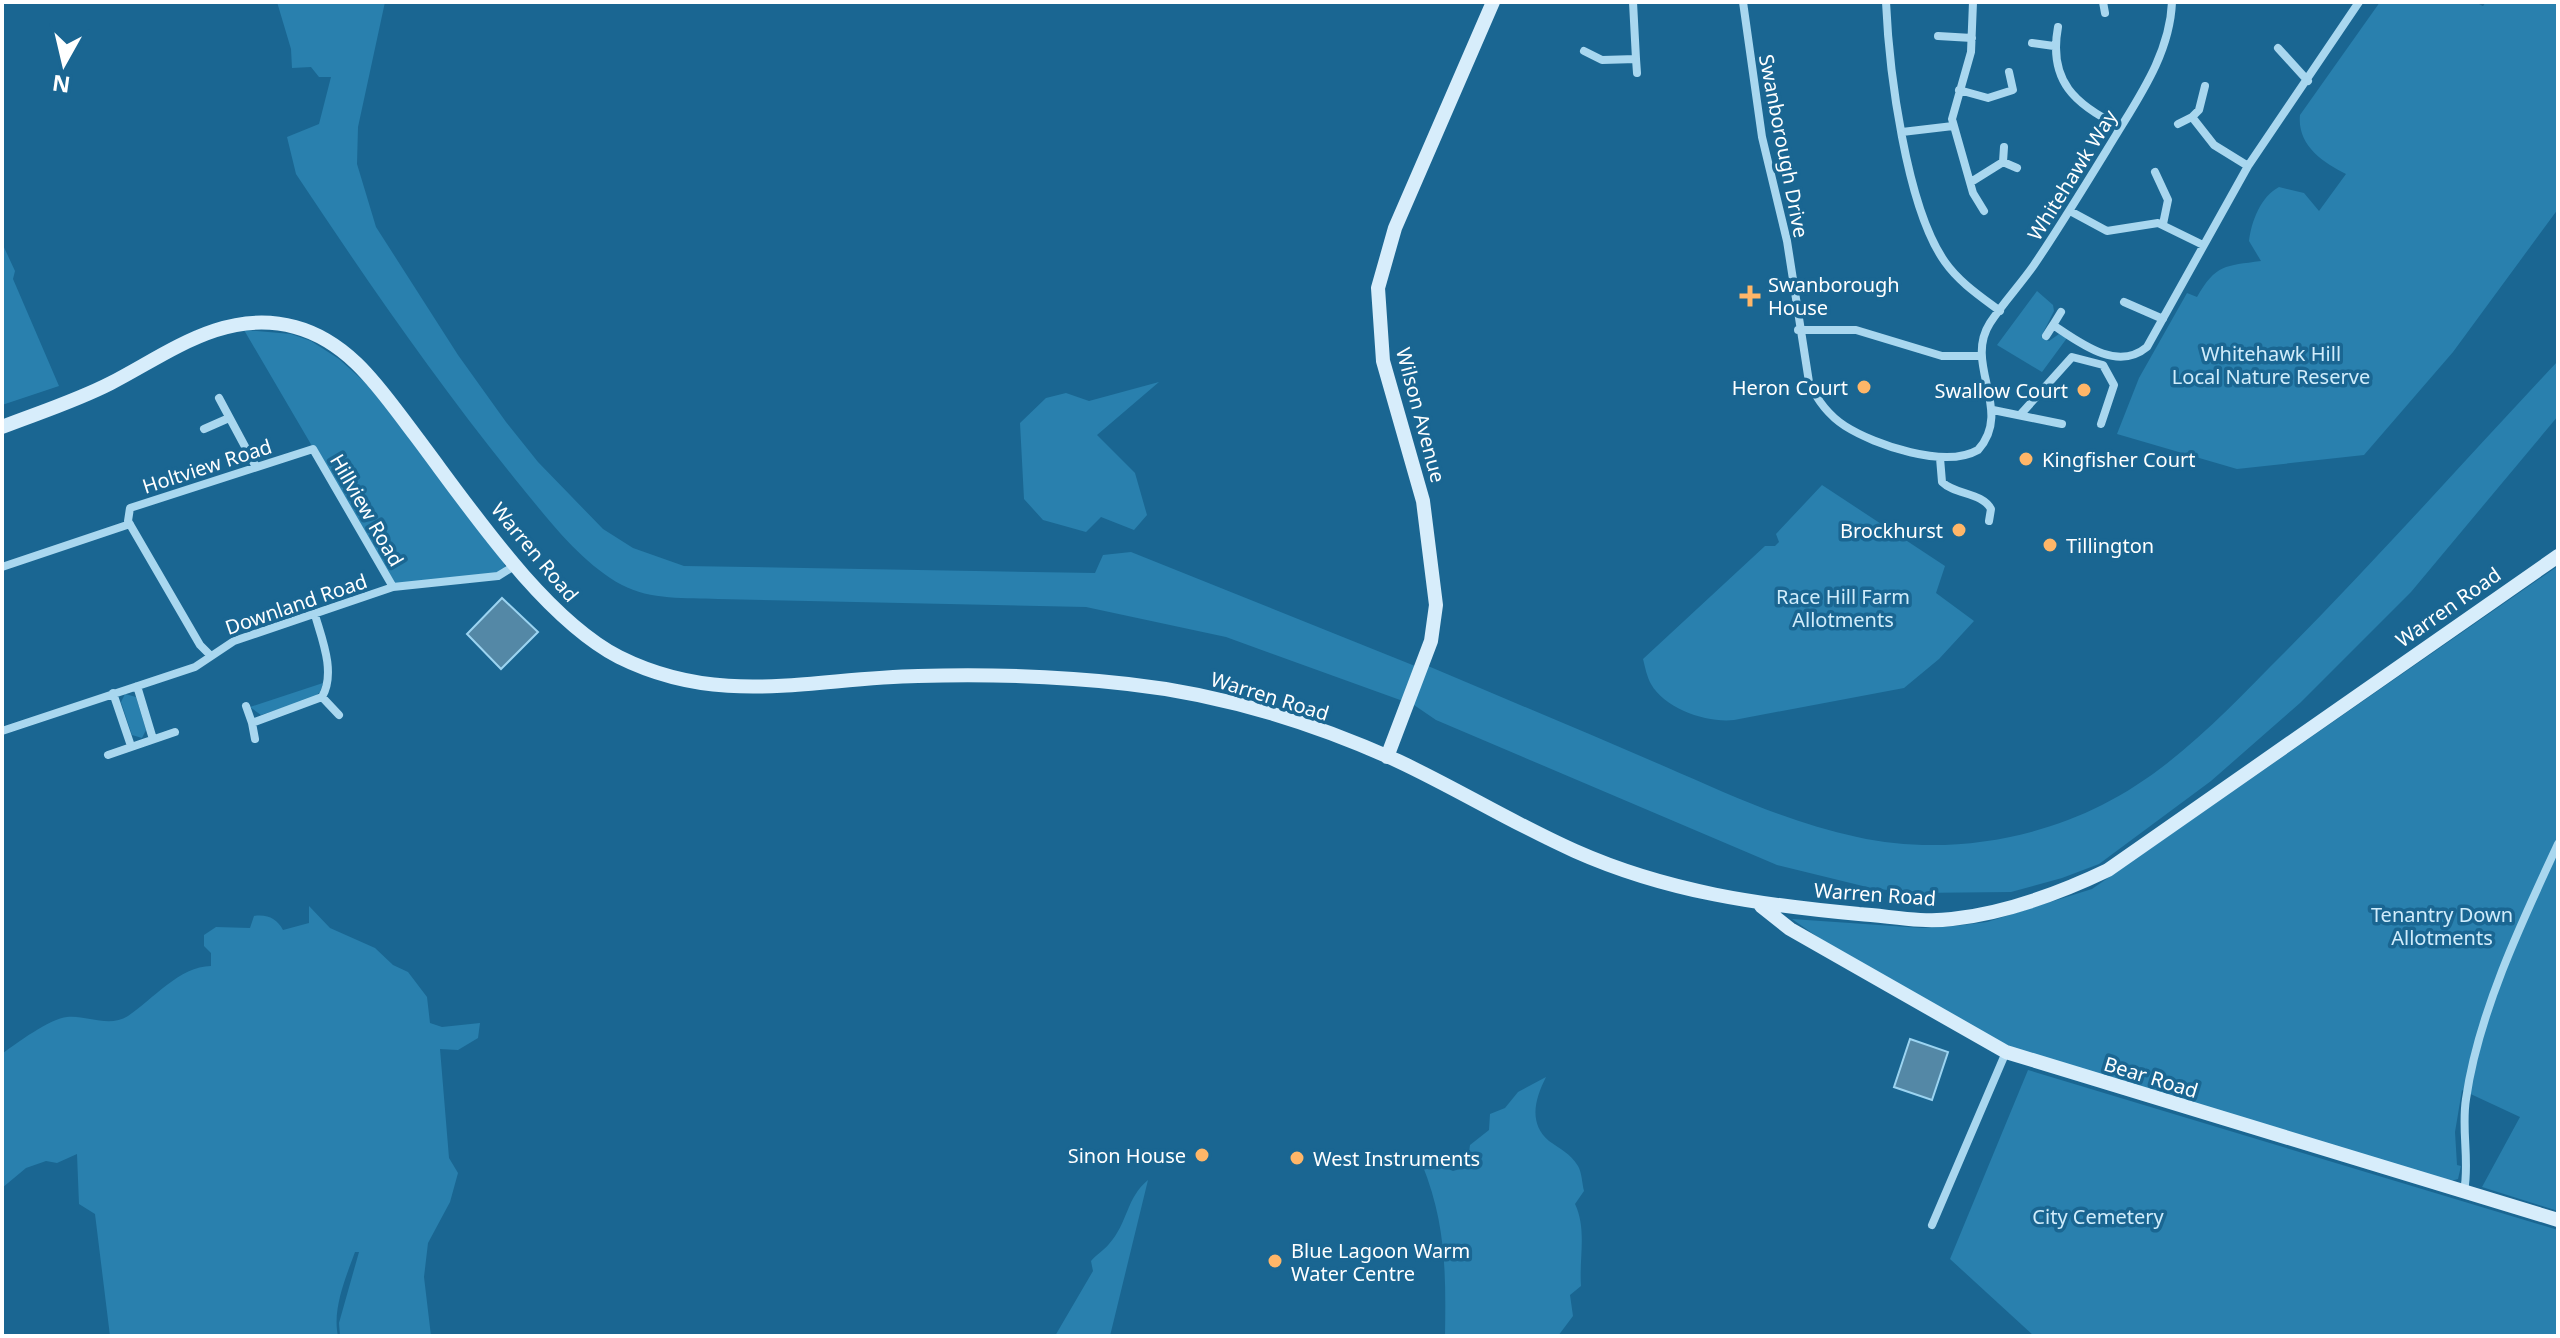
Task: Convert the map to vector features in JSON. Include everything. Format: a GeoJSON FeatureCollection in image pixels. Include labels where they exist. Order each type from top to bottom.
{"type":"FeatureCollection","features":[{"type":"Feature","properties":{"kind":"street","name":"Wilson Avenue"},"geometry":{"type":"LineString","coordinates":[[1387,757],[1431,641],[1436,605],[1423,501],[1383,361],[1378,288],[1395,228],[1493,2]]}},
{"type":"Feature","properties":{"kind":"street"},"geometry":{"type":"LineString","coordinates":[[1633,2],[1637,73]]}},
{"type":"Feature","properties":{"kind":"street","name":"Swanborough Drive"},"geometry":{"type":"LineString","coordinates":[[1743,2],[1762,137],[1787,241],[1798,330],[1809,382],[1828,413],[1861,434],[1940,458],[1957,458],[1978,450],[1989,431],[1993,410]]}},
{"type":"Feature","properties":{"kind":"street"},"geometry":{"type":"LineString","coordinates":[[1886,2],[1889,57],[1902,132],[1921,208],[1939,254],[1962,282],[2000,311]]}},
{"type":"Feature","properties":{"kind":"street"},"geometry":{"type":"LineString","coordinates":[[1973,2],[1972,38],[1953,110],[1953,126],[1984,211]]}},
{"type":"Feature","properties":{"kind":"street"},"geometry":{"type":"LineString","coordinates":[[2103,2],[2105,13]]}},
{"type":"Feature","properties":{"kind":"street","name":"Whitehawk Way"},"geometry":{"type":"LineString","coordinates":[[1981,356],[1986,331],[2070,211],[2121,127],[2162,51],[2172,2]]}},
{"type":"Feature","properties":{"kind":"street"},"geometry":{"type":"LineString","coordinates":[[2053,325],[2096,352],[2128,357],[2147,347],[2248,166],[2359,2]]}},
{"type":"Feature","properties":{"kind":"street"},"geometry":{"type":"LineString","coordinates":[[2058,27],[2054,46],[2060,75],[2070,92],[2089,110],[2121,127]]}},
{"type":"Feature","properties":{"kind":"street"},"geometry":{"type":"LineString","coordinates":[[1938,36],[1972,38]]}},
{"type":"Feature","properties":{"kind":"street"},"geometry":{"type":"LineString","coordinates":[[2032,43],[2054,46]]}},
{"type":"Feature","properties":{"kind":"street"},"geometry":{"type":"LineString","coordinates":[[2278,48],[2308,81]]}},
{"type":"Feature","properties":{"kind":"street"},"geometry":{"type":"LineString","coordinates":[[1584,51],[1605,60],[1636,59]]}},
{"type":"Feature","properties":{"kind":"street"},"geometry":{"type":"LineString","coordinates":[[1959,90],[1988,98],[2013,90],[2009,72]]}},
{"type":"Feature","properties":{"kind":"street"},"geometry":{"type":"LineString","coordinates":[[2178,124],[2199,110],[2205,86]]}},
{"type":"Feature","properties":{"kind":"street"},"geometry":{"type":"LineString","coordinates":[[2192,117],[2214,145],[2248,166]]}},
{"type":"Feature","properties":{"kind":"street"},"geometry":{"type":"LineString","coordinates":[[1902,132],[1953,126]]}},
{"type":"Feature","properties":{"kind":"street"},"geometry":{"type":"LineString","coordinates":[[2003,162],[2004,147]]}},
{"type":"Feature","properties":{"kind":"street"},"geometry":{"type":"LineString","coordinates":[[1971,182],[2003,162]]}},
{"type":"Feature","properties":{"kind":"street"},"geometry":{"type":"LineString","coordinates":[[2003,162],[2017,168]]}},
{"type":"Feature","properties":{"kind":"street"},"geometry":{"type":"LineString","coordinates":[[2155,172],[2168,200],[2163,224]]}},
{"type":"Feature","properties":{"kind":"street"},"geometry":{"type":"LineString","coordinates":[[2070,211],[2107,231],[2146,223],[2163,224],[2203,245]]}},
{"type":"Feature","properties":{"kind":"street"},"geometry":{"type":"LineString","coordinates":[[2124,302],[2163,319]]}},
{"type":"Feature","properties":{"kind":"street"},"geometry":{"type":"LineString","coordinates":[[2046,336],[2061,312]]}},
{"type":"Feature","properties":{"kind":"street","name":"Warren Road"},"geometry":{"type":"LineString","coordinates":[[2,427],[112,383],[210,330],[250,322],[296,327],[332,344],[373,380],[517,565],[563,618],[597,644],[636,665],[695,684],[775,688],[918,676],[1026,677],[1132,684],[1249,707],[1387,757],[1573,850],[1676,887],[1761,906],[1942,920],[1988,913],[2075,886],[2108,870],[2558,556]]}},
{"type":"Feature","properties":{"kind":"street"},"geometry":{"type":"LineString","coordinates":[[1798,330],[1856,330],[1887,336],[1942,356],[1981,356],[1993,410],[2062,424]]}},
{"type":"Feature","properties":{"kind":"street"},"geometry":{"type":"LineString","coordinates":[[2020,415],[2072,357],[2103,365],[2114,385],[2101,424]]}},
{"type":"Feature","properties":{"kind":"street"},"geometry":{"type":"LineString","coordinates":[[219,398],[256,467]]}},
{"type":"Feature","properties":{"kind":"street"},"geometry":{"type":"LineString","coordinates":[[207,425],[229,418]]}},
{"type":"Feature","properties":{"kind":"street","name":"Holtview Road"},"geometry":{"type":"LineString","coordinates":[[130,524],[126,515],[130,508],[312,449]]}},
{"type":"Feature","properties":{"kind":"street","name":"Hillview Road"},"geometry":{"type":"LineString","coordinates":[[312,449],[393,587]]}},
{"type":"Feature","properties":{"kind":"street"},"geometry":{"type":"LineString","coordinates":[[1940,458],[1942,482],[1948,488],[1986,501],[1991,509],[1989,521]]}},
{"type":"Feature","properties":{"kind":"street"},"geometry":{"type":"LineString","coordinates":[[2,567],[130,524],[200,645],[210,655]]}},
{"type":"Feature","properties":{"kind":"street","name":"Downland Road"},"geometry":{"type":"LineString","coordinates":[[2,731],[195,667],[234,641],[393,587],[498,576],[517,565]]}},
{"type":"Feature","properties":{"kind":"street"},"geometry":{"type":"LineString","coordinates":[[252,723],[322,697],[326,689],[327,661],[315,615]]}},
{"type":"Feature","properties":{"kind":"street"},"geometry":{"type":"LineString","coordinates":[[137,686],[153,739]]}},
{"type":"Feature","properties":{"kind":"street"},"geometry":{"type":"LineString","coordinates":[[113,693],[131,746]]}},
{"type":"Feature","properties":{"kind":"street"},"geometry":{"type":"LineString","coordinates":[[322,697],[339,715]]}},
{"type":"Feature","properties":{"kind":"street"},"geometry":{"type":"LineString","coordinates":[[246,706],[255,739]]}},
{"type":"Feature","properties":{"kind":"street"},"geometry":{"type":"LineString","coordinates":[[108,755],[175,732]]}},
{"type":"Feature","properties":{"kind":"street"},"geometry":{"type":"LineString","coordinates":[[2464,1191],[2464,1114],[2477,1051],[2520,930],[2558,844]]}},
{"type":"Feature","properties":{"kind":"street","name":"Bear Road"},"geometry":{"type":"LineString","coordinates":[[1761,906],[1790,929],[2006,1052],[2558,1220]]}},
{"type":"Feature","properties":{"kind":"street"},"geometry":{"type":"LineString","coordinates":[[1932,1225],[2006,1052]]}},
{"type":"Feature","properties":{"kind":"green space"},"geometry":{"type":"Polygon","coordinates":[[[277,2],[385,2],[358,127],[357,164],[376,227],[458,355],[538,462],[603,529],[633,548],[684,566],[1095,573],[1103,555],[1131,552],[1415,666],[1428,666],[1760,807],[1857,837],[1919,845],[1982,842],[2074,818],[2128,790],[2176,756],[2242,695],[2354,581],[2558,361],[2558,416],[2411,592],[2300,703],[2211,781],[2099,864],[2011,892],[1912,893],[1871,888],[1777,865],[1436,720],[1414,705],[1226,637],[1086,607],[681,598],[657,596],[622,585],[577,551],[515,479],[402,329],[296,174],[287,137],[319,124],[331,77],[319,77],[311,67],[292,68],[291,49],[277,2]]]}},
{"type":"Feature","properties":{"kind":"green space","name":"Whitehawk Hill Local Nature Reserve"},"geometry":{"type":"Polygon","coordinates":[[[2380,2],[2475,2],[2483,6],[2486,2],[2558,2],[2558,209],[2453,352],[2364,455],[2237,469],[2117,434],[2139,378],[2187,293],[2197,297],[2210,278],[2223,268],[2261,261],[2249,241],[2255,218],[2267,197],[2279,187],[2304,193],[2319,211],[2346,174],[2320,158],[2307,144],[2300,126],[2300,115],[2380,2]]]}},
{"type":"Feature","properties":{"kind":"green space"},"geometry":{"type":"Polygon","coordinates":[[[2,243],[15,271],[13,279],[59,386],[2,405],[2,243]]]}},
{"type":"Feature","properties":{"kind":"green space"},"geometry":{"type":"Polygon","coordinates":[[[2037,291],[2053,305],[2054,311],[2041,337],[2049,341],[2059,334],[2067,338],[2042,372],[1997,345],[2037,291]]]}},
{"type":"Feature","properties":{"kind":"green space"},"geometry":{"type":"Polygon","coordinates":[[[244,330],[291,334],[311,341],[339,359],[369,386],[502,557],[506,570],[498,574],[394,586],[244,330]]]}},
{"type":"Feature","properties":{"kind":"green space"},"geometry":{"type":"Polygon","coordinates":[[[1159,382],[1097,435],[1135,473],[1147,515],[1134,530],[1101,517],[1086,532],[1043,520],[1024,499],[1020,423],[1046,398],[1066,393],[1089,401],[1159,382]]]}},
{"type":"Feature","properties":{"kind":"green space","name":"Race Hill Farm Allotments"},"geometry":{"type":"Polygon","coordinates":[[[1822,485],[1945,566],[1936,593],[1974,621],[1939,659],[1904,688],[1734,720],[1700,717],[1666,701],[1651,684],[1643,659],[1765,546],[1775,546],[1779,542],[1776,534],[1822,485]]]}},
{"type":"Feature","properties":{"kind":"green space","name":"Tenantry Down Allotments"},"geometry":{"type":"Polygon","coordinates":[[[2558,566],[2558,1211],[2482,1187],[2520,1117],[2462,1090],[2455,1132],[2457,1165],[2461,1166],[2458,1179],[2451,1181],[2032,1055],[1995,1040],[1822,940],[1792,919],[1922,928],[1955,926],[1987,922],[2092,889],[2558,566]]]}},
{"type":"Feature","properties":{"kind":"green space"},"geometry":{"type":"Polygon","coordinates":[[[323,683],[320,692],[313,698],[261,715],[250,707],[323,683]]]}},
{"type":"Feature","properties":{"kind":"green space"},"geometry":{"type":"Polygon","coordinates":[[[125,694],[136,697],[146,730],[142,738],[132,735],[121,702],[125,694]]]}},
{"type":"Feature","properties":{"kind":"green space"},"geometry":{"type":"Polygon","coordinates":[[[309,906],[330,928],[375,948],[393,965],[408,972],[427,997],[430,1023],[442,1027],[480,1023],[478,1038],[458,1050],[440,1049],[449,1158],[458,1173],[450,1202],[428,1243],[424,1277],[431,1336],[340,1336],[339,1323],[359,1252],[355,1252],[338,1304],[338,1336],[110,1336],[95,1214],[79,1204],[77,1154],[57,1163],[46,1161],[26,1168],[2,1188],[2,1054],[60,1018],[113,1021],[128,1016],[177,978],[200,967],[211,966],[211,953],[204,946],[204,935],[216,927],[250,928],[254,916],[264,916],[272,918],[283,930],[309,923],[309,906]]]}},
{"type":"Feature","properties":{"kind":"green space","name":"City Cemetery"},"geometry":{"type":"Polygon","coordinates":[[[2028,1070],[2558,1230],[2558,1336],[2034,1336],[1950,1259],[2028,1070]]]}},
{"type":"Feature","properties":{"kind":"green space"},"geometry":{"type":"Polygon","coordinates":[[[1546,1077],[1537,1102],[1538,1126],[1549,1141],[1578,1166],[1584,1191],[1575,1204],[1582,1234],[1581,1286],[1570,1295],[1573,1316],[1558,1336],[1445,1336],[1443,1248],[1436,1207],[1422,1164],[1453,1171],[1467,1167],[1470,1145],[1489,1130],[1490,1114],[1505,1108],[1518,1092],[1546,1077]]]}},
{"type":"Feature","properties":{"kind":"green space"},"geometry":{"type":"Polygon","coordinates":[[[1148,1180],[1110,1336],[1055,1336],[1093,1271],[1091,1261],[1115,1236],[1135,1195],[1148,1180]]]}},
{"type":"Feature","properties":{"kind":"shaded area"},"geometry":{"type":"Polygon","coordinates":[[[502,598],[538,632],[501,669],[467,634],[502,598]]]}},
{"type":"Feature","properties":{"kind":"shaded area"},"geometry":{"type":"Polygon","coordinates":[[[1910,1039],[1948,1052],[1932,1100],[1894,1087],[1910,1039]]]}},
{"type":"Feature","properties":{"kind":"place","name":"Swanborough House"},"geometry":{"type":"Point","coordinates":[1750,296]}},
{"type":"Feature","properties":{"kind":"place","name":"Heron Court"},"geometry":{"type":"Point","coordinates":[1864,387]}},
{"type":"Feature","properties":{"kind":"place","name":"Swallow Court"},"geometry":{"type":"Point","coordinates":[2084,390]}},
{"type":"Feature","properties":{"kind":"place","name":"Kingfisher Court"},"geometry":{"type":"Point","coordinates":[2026,459]}},
{"type":"Feature","properties":{"kind":"place","name":"Brockhurst"},"geometry":{"type":"Point","coordinates":[1959,530]}},
{"type":"Feature","properties":{"kind":"place","name":"Tillington"},"geometry":{"type":"Point","coordinates":[2050,545]}},
{"type":"Feature","properties":{"kind":"place","name":"Sinon House"},"geometry":{"type":"Point","coordinates":[1202,1155]}},
{"type":"Feature","properties":{"kind":"place","name":"West Instruments"},"geometry":{"type":"Point","coordinates":[1297,1158]}},
{"type":"Feature","properties":{"kind":"place","name":"Blue Lagoon Warm Water Centre"},"geometry":{"type":"Point","coordinates":[1275,1261]}}]}
